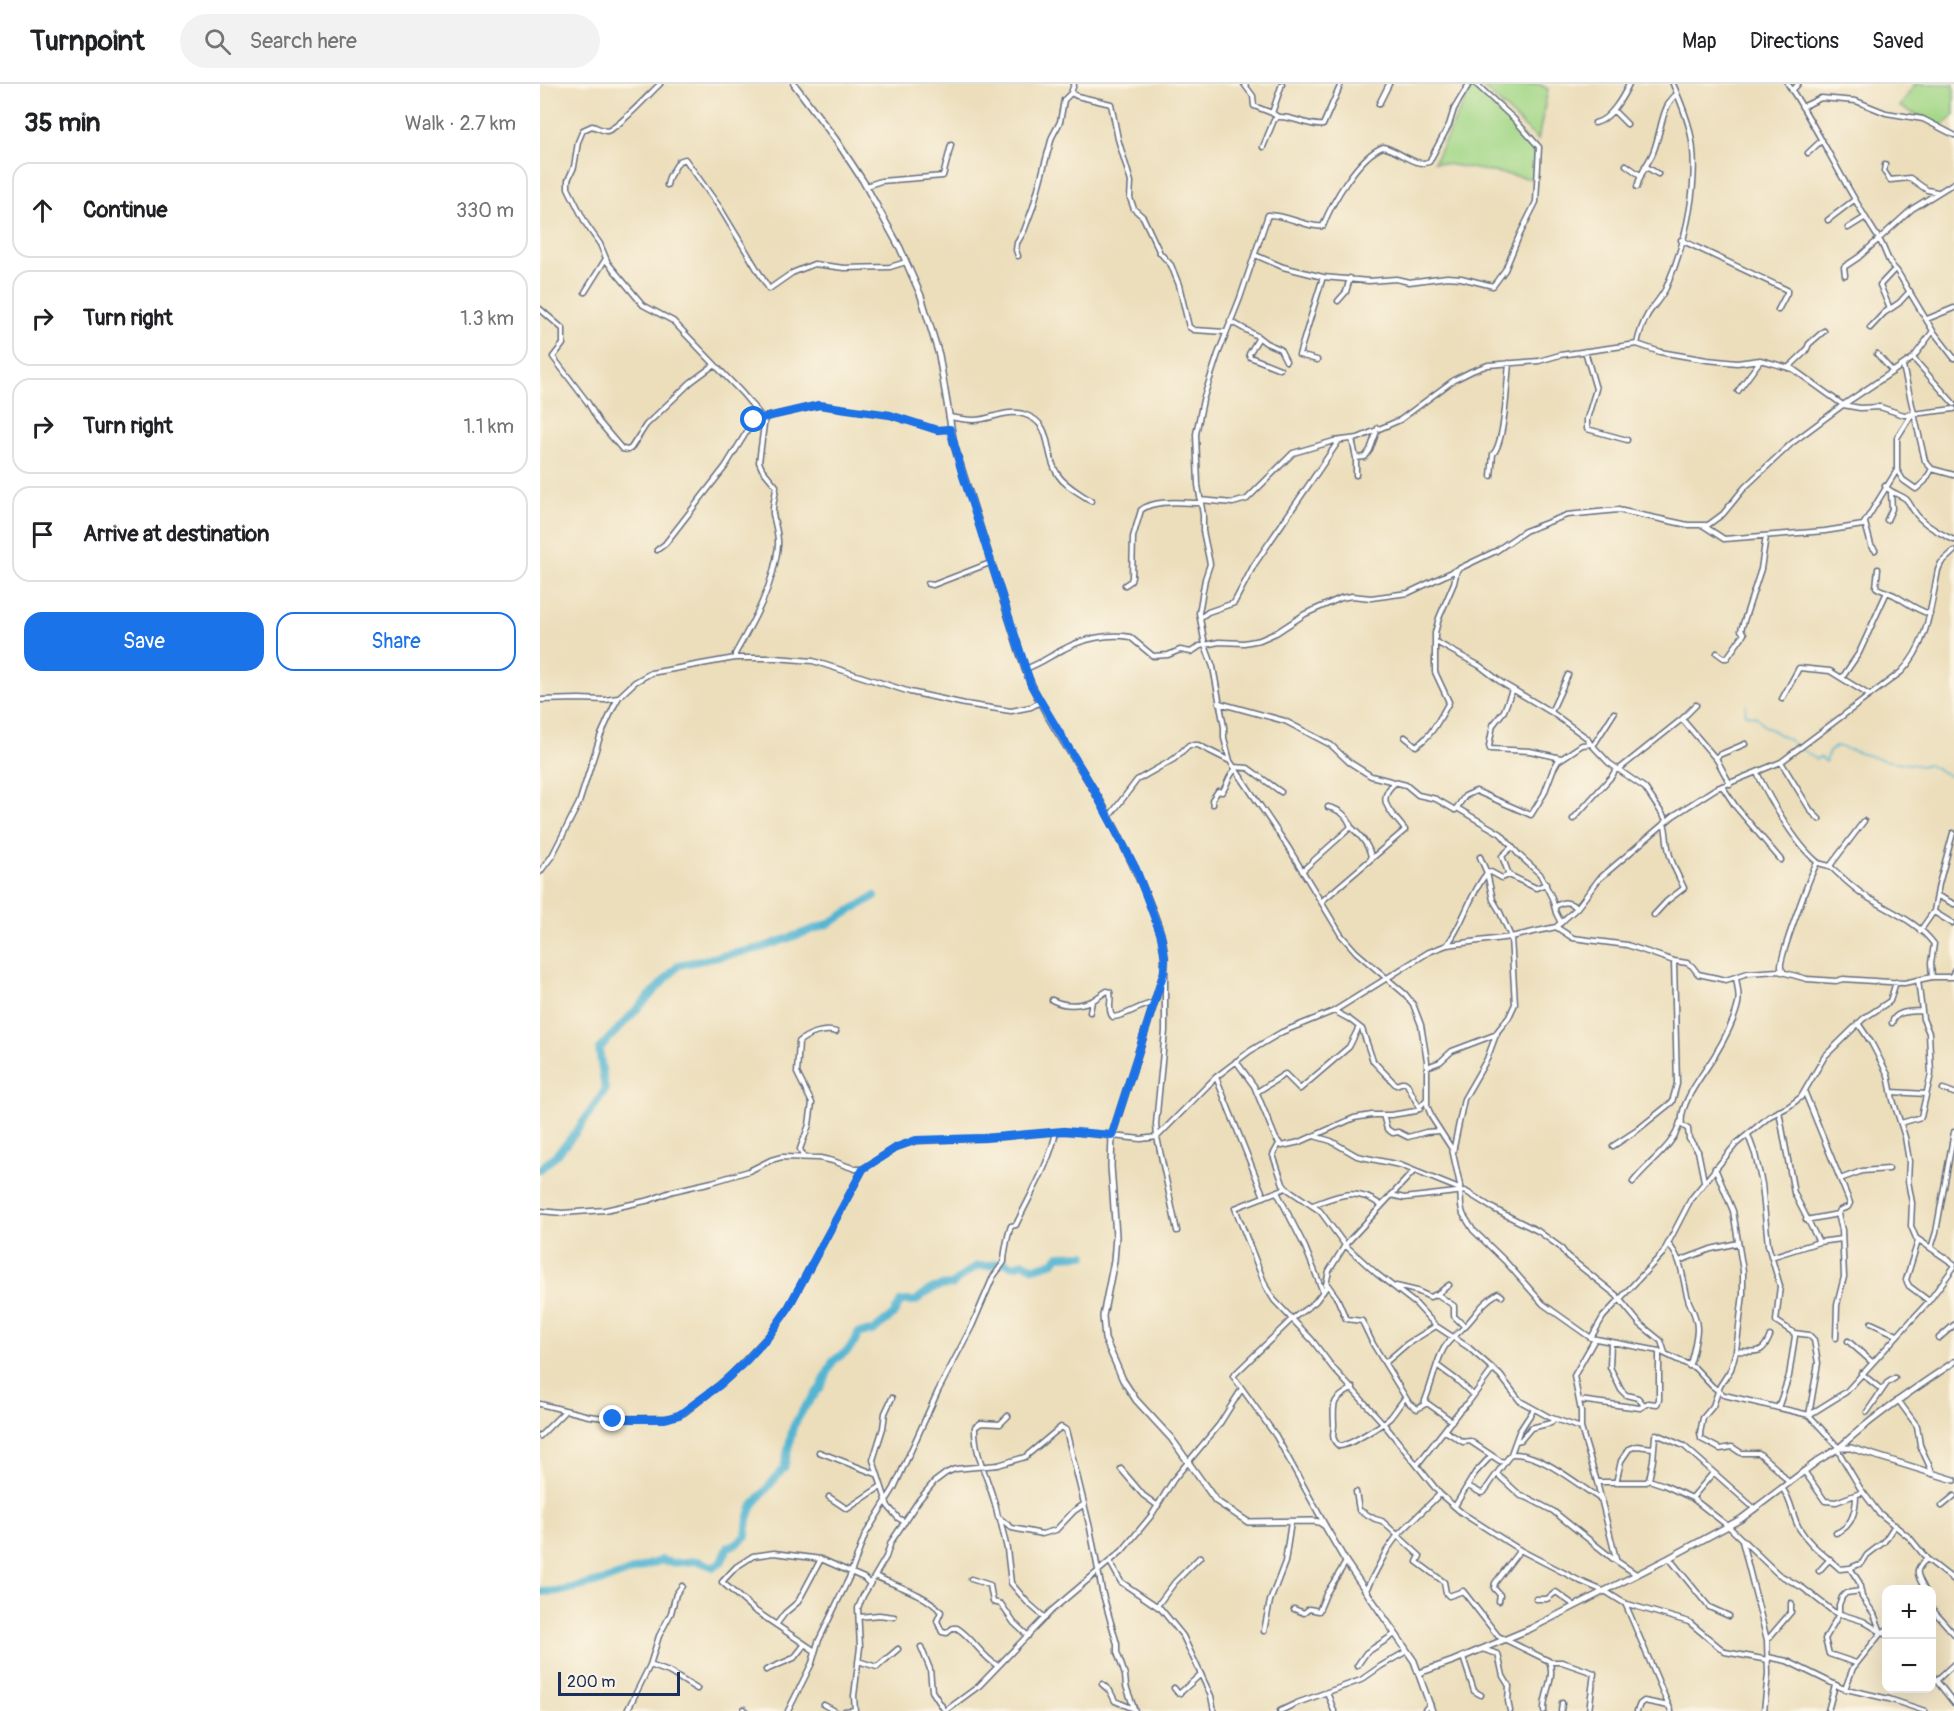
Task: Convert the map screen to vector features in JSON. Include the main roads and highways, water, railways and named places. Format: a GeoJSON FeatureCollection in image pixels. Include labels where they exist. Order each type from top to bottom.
{"type":"FeatureCollection","features":[{"type":"Feature","properties":{"kind":"waterway"},"geometry":{"type":"LineString","coordinates":[[1746,705],[1745,714],[1757,717],[1763,725],[1797,747]]}},
{"type":"Feature","properties":{"kind":"waterway"},"geometry":{"type":"LineString","coordinates":[[1801,749],[1816,759],[1820,757],[1826,762],[1829,751],[1837,746],[1883,760],[1922,766],[1927,764],[1954,778]]}},
{"type":"Feature","properties":{"kind":"waterway"},"geometry":{"type":"LineString","coordinates":[[540,1169],[567,1142],[605,1090],[599,1049],[679,965],[761,948],[828,924],[875,896]]}},
{"type":"Feature","properties":{"kind":"waterway"},"geometry":{"type":"LineString","coordinates":[[540,1592],[562,1591],[606,1580],[662,1560],[672,1563],[698,1561],[714,1567],[721,1563],[728,1547],[737,1544],[746,1536],[753,1505],[784,1468],[793,1427],[804,1408],[821,1387],[833,1361],[847,1351],[855,1342],[858,1333],[873,1331],[893,1315],[901,1301],[916,1301],[932,1289],[952,1285],[977,1266],[1004,1262],[1014,1266],[1023,1263],[1035,1268],[1054,1262],[1058,1256],[1085,1255]]}}]}
